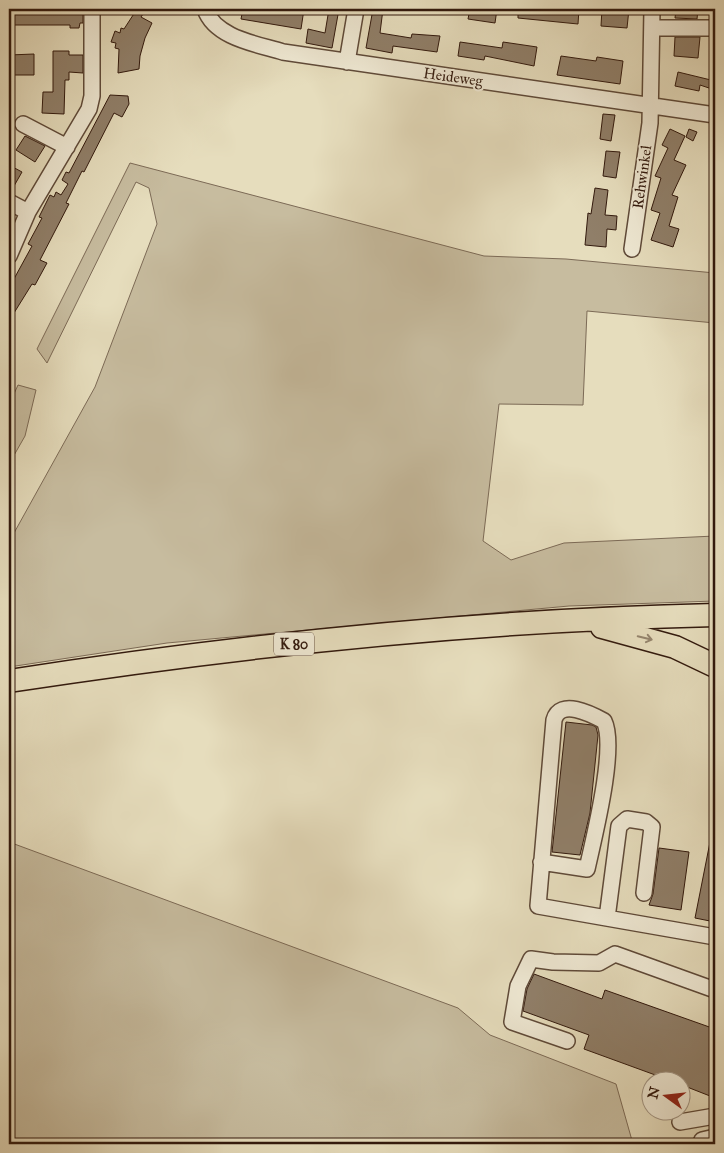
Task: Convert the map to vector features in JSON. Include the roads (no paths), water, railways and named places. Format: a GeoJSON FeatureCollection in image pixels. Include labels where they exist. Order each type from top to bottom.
{"type":"FeatureCollection","features":[{"type":"Feature","properties":{"kind":"highway","name":"K 80"},"geometry":{"type":"LineString","coordinates":[[9,681],[168,659],[347,638],[581,621],[715,615]]}},
{"type":"Feature","properties":{"kind":"highway"},"geometry":{"type":"LineString","coordinates":[[581,621],[660,642],[715,666]]}},
{"type":"Feature","properties":{"kind":"street"},"geometry":{"type":"LineString","coordinates":[[9,256],[28,212],[89,109],[92,96],[92,9]]}},
{"type":"Feature","properties":{"kind":"street","name":"Heideweg"},"geometry":{"type":"LineString","coordinates":[[205,9],[213,24],[226,33],[284,52],[715,115]]}},
{"type":"Feature","properties":{"kind":"street"},"geometry":{"type":"LineString","coordinates":[[347,62],[356,9]]}},
{"type":"Feature","properties":{"kind":"street","name":"Rehwinkel"},"geometry":{"type":"LineString","coordinates":[[632,248],[650,123],[652,9]]}},
{"type":"Feature","properties":{"kind":"street"},"geometry":{"type":"LineString","coordinates":[[652,28],[715,28]]}},
{"type":"Feature","properties":{"kind":"street"},"geometry":{"type":"LineString","coordinates":[[23,124],[67,146]]}},
{"type":"Feature","properties":{"kind":"street"},"geometry":{"type":"LineString","coordinates":[[9,202],[28,212]]}},
{"type":"Feature","properties":{"kind":"street"},"geometry":{"type":"LineString","coordinates":[[541,862],[587,869],[598,815],[609,740],[604,721],[583,711],[569,709],[561,711],[554,720],[541,862],[538,906],[715,937]]}},
{"type":"Feature","properties":{"kind":"street"},"geometry":{"type":"LineString","coordinates":[[607,918],[619,826],[627,819],[646,822],[652,827],[644,893]]}},
{"type":"Feature","properties":{"kind":"street"},"geometry":{"type":"LineString","coordinates":[[567,1041],[512,1022],[518,986],[531,960],[599,963],[616,954],[715,990]]}},
{"type":"Feature","properties":{"kind":"street"},"geometry":{"type":"LineString","coordinates":[[680,1122],[715,1116]]}}]}
